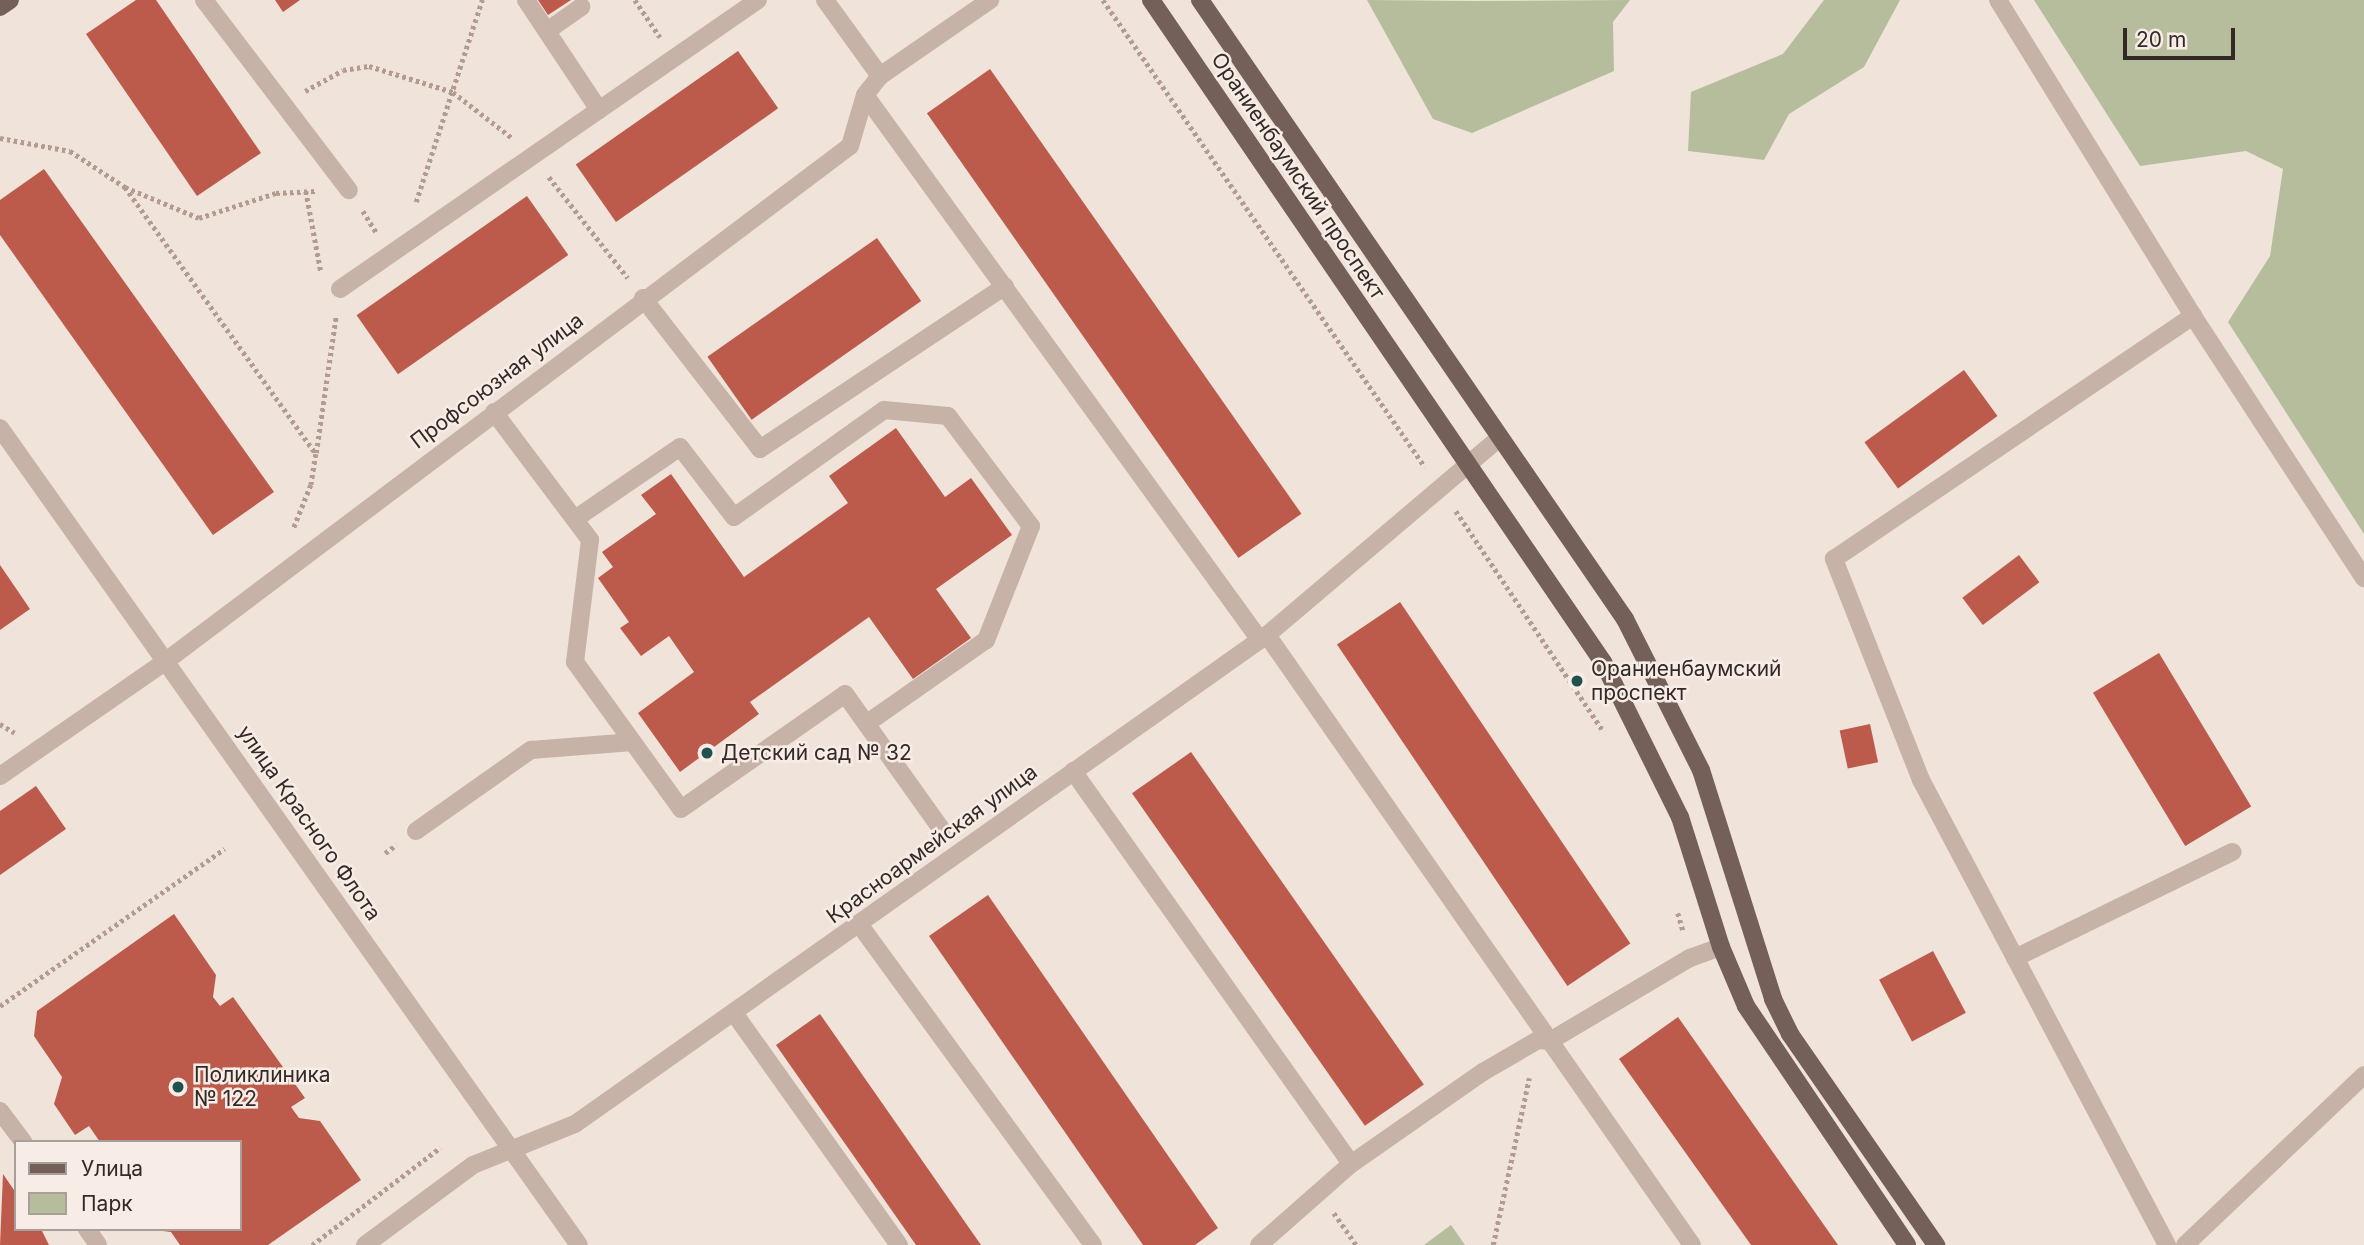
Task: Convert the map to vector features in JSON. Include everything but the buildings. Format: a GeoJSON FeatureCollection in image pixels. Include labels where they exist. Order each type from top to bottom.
{"type":"FeatureCollection","features":[{"type":"Feature","properties":{"kind":"main road"},"geometry":{"type":"LineString","coordinates":[[0,7],[10,0]]}},
{"type":"Feature","properties":{"kind":"main road","name":"Ораниенбаумский проспект"},"geometry":{"type":"LineString","coordinates":[[1151,0],[1602,662],[1653,757],[1681,817],[1721,947],[1746,1006],[1907,1245]]}},
{"type":"Feature","properties":{"kind":"main road","name":"Ораниенбаумский проспект"},"geometry":{"type":"LineString","coordinates":[[1200,0],[1625,619],[1678,719],[1701,771],[1769,986],[1790,1034],[1936,1245]]}},
{"type":"Feature","properties":{"kind":"street"},"geometry":{"type":"LineString","coordinates":[[204,0],[349,190]]}},
{"type":"Feature","properties":{"kind":"street"},"geometry":{"type":"LineString","coordinates":[[526,0],[599,110]]}},
{"type":"Feature","properties":{"kind":"street"},"geometry":{"type":"LineString","coordinates":[[340,289],[758,0]]}},
{"type":"Feature","properties":{"kind":"street"},"geometry":{"type":"LineString","coordinates":[[825,0],[880,76]]}},
{"type":"Feature","properties":{"kind":"street","name":"Профсоюзная улица"},"geometry":{"type":"LineString","coordinates":[[0,776],[166,661],[643,298],[850,146],[865,95],[880,76],[990,0]]}},
{"type":"Feature","properties":{"kind":"street"},"geometry":{"type":"LineString","coordinates":[[1998,0],[2193,316],[2364,578]]}},
{"type":"Feature","properties":{"kind":"street"},"geometry":{"type":"LineString","coordinates":[[547,31],[581,7]]}},
{"type":"Feature","properties":{"kind":"street"},"geometry":{"type":"LineString","coordinates":[[865,95],[1263,637],[1544,1040],[1692,1245]]}},
{"type":"Feature","properties":{"kind":"street"},"geometry":{"type":"LineString","coordinates":[[643,298],[760,449],[1006,286]]}},
{"type":"Feature","properties":{"kind":"street"},"geometry":{"type":"LineString","coordinates":[[2167,1245],[1921,780],[1834,559],[2193,316]]}},
{"type":"Feature","properties":{"kind":"street"},"geometry":{"type":"LineString","coordinates":[[575,519],[680,447],[734,517],[884,410],[948,416],[1031,526],[986,640],[866,724]]}},
{"type":"Feature","properties":{"kind":"street"},"geometry":{"type":"LineString","coordinates":[[494,412],[590,541],[575,662],[681,809],[845,694],[942,830]]}},
{"type":"Feature","properties":{"kind":"street","name":"улица Красного Флота"},"geometry":{"type":"LineString","coordinates":[[0,428],[579,1245]]}},
{"type":"Feature","properties":{"kind":"street","name":"Красноармейская улица"},"geometry":{"type":"LineString","coordinates":[[365,1245],[473,1165],[575,1124],[1263,637],[1499,438]]}},
{"type":"Feature","properties":{"kind":"street"},"geometry":{"type":"LineString","coordinates":[[416,831],[531,750],[633,742]]}},
{"type":"Feature","properties":{"kind":"street"},"geometry":{"type":"LineString","coordinates":[[1073,771],[1351,1164]]}},
{"type":"Feature","properties":{"kind":"street"},"geometry":{"type":"LineString","coordinates":[[2015,958],[2232,852]]}},
{"type":"Feature","properties":{"kind":"street"},"geometry":{"type":"LineString","coordinates":[[859,924],[1093,1245]]}},
{"type":"Feature","properties":{"kind":"street"},"geometry":{"type":"LineString","coordinates":[[1259,1245],[1321,1195],[1351,1164],[1483,1072],[1690,958],[1721,947]]}},
{"type":"Feature","properties":{"kind":"street"},"geometry":{"type":"LineString","coordinates":[[734,1013],[899,1245]]}},
{"type":"Feature","properties":{"kind":"street"},"geometry":{"type":"LineString","coordinates":[[2185,1245],[2364,1075]]}},
{"type":"Feature","properties":{"kind":"street"},"geometry":{"type":"LineString","coordinates":[[0,1111],[22,1140]]}},
{"type":"Feature","properties":{"kind":"path"},"geometry":{"type":"LineString","coordinates":[[396,248],[453,92],[482,0]]}},
{"type":"Feature","properties":{"kind":"path"},"geometry":{"type":"LineString","coordinates":[[635,0],[674,58]]}},
{"type":"Feature","properties":{"kind":"path"},"geometry":{"type":"LineString","coordinates":[[1103,0],[1439,486],[1610,740]]}},
{"type":"Feature","properties":{"kind":"path"},"geometry":{"type":"LineString","coordinates":[[285,106],[343,70],[369,66],[453,92],[533,156],[643,298]]}},
{"type":"Feature","properties":{"kind":"path"},"geometry":{"type":"LineString","coordinates":[[0,138],[70,151],[125,187],[199,218],[276,193],[349,190],[396,248]]}},
{"type":"Feature","properties":{"kind":"path"},"geometry":{"type":"LineString","coordinates":[[125,187],[316,454]]}},
{"type":"Feature","properties":{"kind":"path"},"geometry":{"type":"LineString","coordinates":[[291,534],[311,485],[340,289],[327,283],[320,271],[306,191]]}},
{"type":"Feature","properties":{"kind":"path"},"geometry":{"type":"LineString","coordinates":[[0,1006],[224,849]]}},
{"type":"Feature","properties":{"kind":"path"},"geometry":{"type":"LineString","coordinates":[[1676,906],[1690,958]]}},
{"type":"Feature","properties":{"kind":"path"},"geometry":{"type":"LineString","coordinates":[[1493,1245],[1544,1040]]}},
{"type":"Feature","properties":{"kind":"path"},"geometry":{"type":"LineString","coordinates":[[312,1245],[440,1148]]}},
{"type":"Feature","properties":{"kind":"path"},"geometry":{"type":"LineString","coordinates":[[1321,1195],[1356,1245]]}},
{"type":"Feature","properties":{"kind":"green space"},"geometry":{"type":"Polygon","coordinates":[[[1367,0],[1630,0],[1613,22],[1614,71],[1472,133],[1433,119],[1367,0]]]}},
{"type":"Feature","properties":{"kind":"green space"},"geometry":{"type":"Polygon","coordinates":[[[1824,0],[1900,0],[1864,67],[1789,114],[1764,160],[1688,151],[1691,92],[1783,54],[1824,0]]]}},
{"type":"Feature","properties":{"kind":"green space"},"geometry":{"type":"Polygon","coordinates":[[[2034,0],[2364,0],[2364,534],[2228,322],[2270,256],[2283,169],[2246,151],[2140,166],[2034,0]]]}},
{"type":"Feature","properties":{"kind":"green space"},"geometry":{"type":"Polygon","coordinates":[[[1451,1225],[1465,1245],[1424,1245],[1451,1225]]]}},
{"type":"Feature","properties":{"kind":"place","name":"Ораниенбаумский проспект"},"geometry":{"type":"Point","coordinates":[1577,681]}},
{"type":"Feature","properties":{"kind":"place","name":"Детский сад № 32"},"geometry":{"type":"Point","coordinates":[707,753]}},
{"type":"Feature","properties":{"kind":"place","name":"Поликлиника № 122"},"geometry":{"type":"Point","coordinates":[178,1087]}}]}
